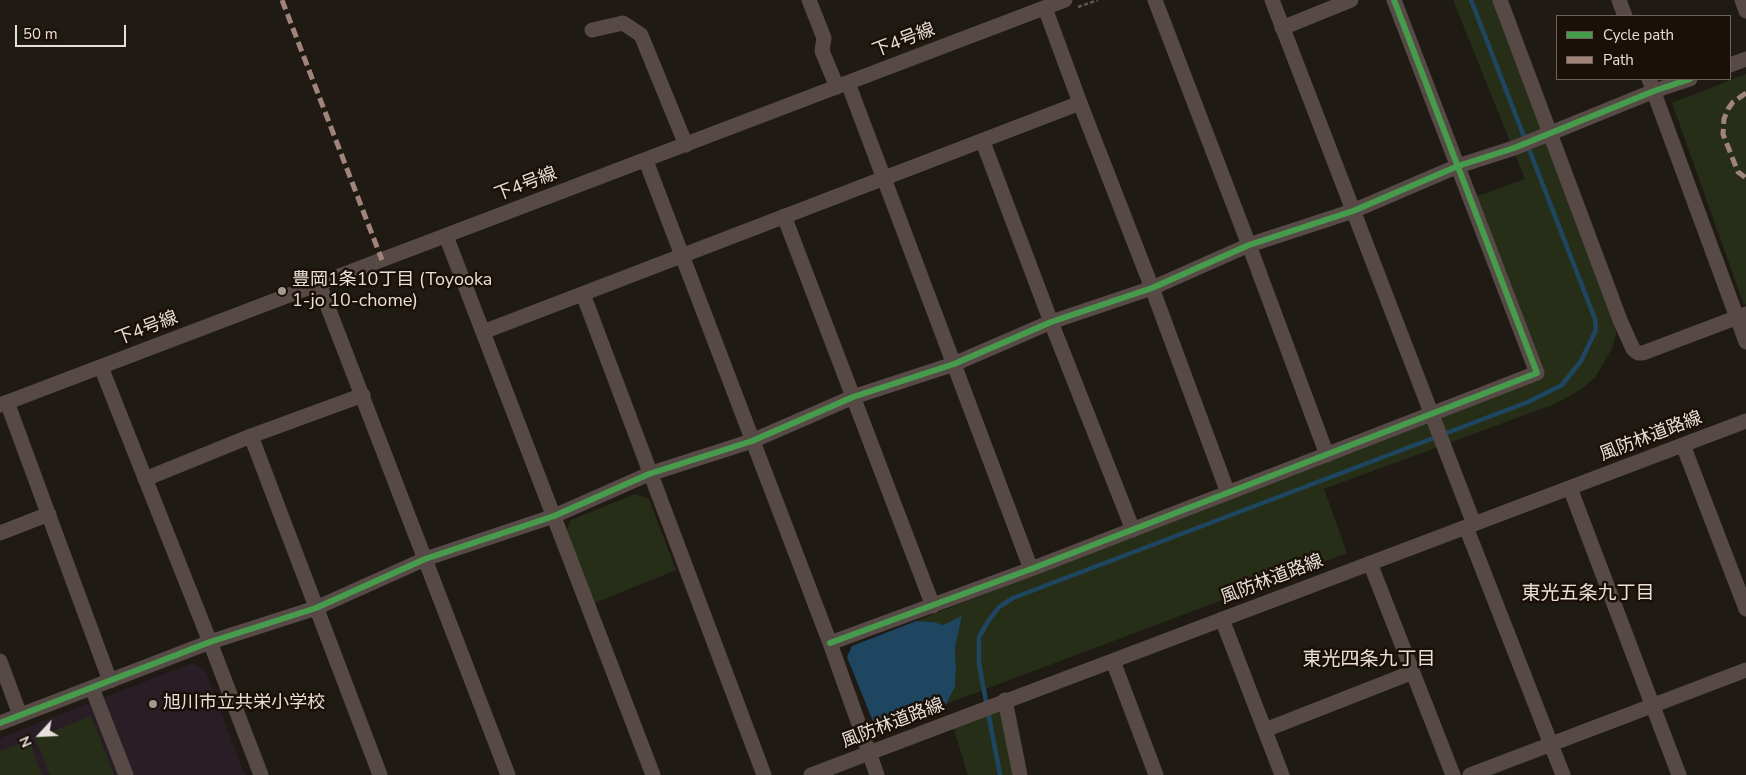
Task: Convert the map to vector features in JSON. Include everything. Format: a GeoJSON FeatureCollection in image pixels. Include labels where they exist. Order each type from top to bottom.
{"type":"FeatureCollection","features":[{"type":"Feature","properties":{"kind":"street"},"geometry":{"type":"LineString","coordinates":[[809,0],[824,38],[822,51],[842,85],[884,179],[1031,569]]}},
{"type":"Feature","properties":{"kind":"street","name":"下4号線"},"geometry":{"type":"LineString","coordinates":[[4,404],[1065,0]]}},
{"type":"Feature","properties":{"kind":"street"},"geometry":{"type":"LineString","coordinates":[[1155,0],[1249,245],[1326,455]]}},
{"type":"Feature","properties":{"kind":"street"},"geometry":{"type":"LineString","coordinates":[[1272,0],[1443,445],[1470,526],[1563,775]]}},
{"type":"Feature","properties":{"kind":"street"},"geometry":{"type":"LineString","coordinates":[[1282,28],[1351,0]]}},
{"type":"Feature","properties":{"kind":"street"},"geometry":{"type":"LineString","coordinates":[[830,643],[1031,569],[1326,455],[1433,420],[1537,373],[1394,0]]}},
{"type":"Feature","properties":{"kind":"street"},"geometry":{"type":"LineString","coordinates":[[1500,0],[1545,136],[1633,349],[1638,353],[1643,353],[1741,316]]}},
{"type":"Feature","properties":{"kind":"street"},"geometry":{"type":"LineString","coordinates":[[1619,0],[1625,15]]}},
{"type":"Feature","properties":{"kind":"street"},"geometry":{"type":"LineString","coordinates":[[1742,0],[1746,11]]}},
{"type":"Feature","properties":{"kind":"street"},"geometry":{"type":"LineString","coordinates":[[1045,8],[1228,493]]}},
{"type":"Feature","properties":{"kind":"street"},"geometry":{"type":"LineString","coordinates":[[592,30],[623,24],[641,35],[686,145]]}},
{"type":"Feature","properties":{"kind":"street"},"geometry":{"type":"LineString","coordinates":[[1731,65],[1746,59]]}},
{"type":"Feature","properties":{"kind":"street"},"geometry":{"type":"LineString","coordinates":[[0,723],[210,642],[316,608],[425,559],[554,516],[649,474],[752,441],[853,397],[954,364],[1052,322],[1152,288],[1249,245],[1353,211],[1458,166],[1545,136],[1652,85],[1684,80]]}},
{"type":"Feature","properties":{"kind":"street"},"geometry":{"type":"LineString","coordinates":[[1652,85],[1741,316],[1746,342]]}},
{"type":"Feature","properties":{"kind":"street"},"geometry":{"type":"LineString","coordinates":[[483,332],[784,216],[983,142],[1080,103]]}},
{"type":"Feature","properties":{"kind":"street"},"geometry":{"type":"LineString","coordinates":[[983,142],[1133,530]]}},
{"type":"Feature","properties":{"kind":"street"},"geometry":{"type":"LineString","coordinates":[[646,161],[830,643],[877,775]]}},
{"type":"Feature","properties":{"kind":"street"},"geometry":{"type":"LineString","coordinates":[[784,216],[933,606]]}},
{"type":"Feature","properties":{"kind":"street"},"geometry":{"type":"LineString","coordinates":[[446,236],[653,775]]}},
{"type":"Feature","properties":{"kind":"street"},"geometry":{"type":"LineString","coordinates":[[319,284],[508,775]]}},
{"type":"Feature","properties":{"kind":"street"},"geometry":{"type":"LineString","coordinates":[[583,294],[649,474],[764,775]]}},
{"type":"Feature","properties":{"kind":"street"},"geometry":{"type":"LineString","coordinates":[[101,367],[261,775]]}},
{"type":"Feature","properties":{"kind":"street"},"geometry":{"type":"LineString","coordinates":[[145,479],[251,436],[363,395]]}},
{"type":"Feature","properties":{"kind":"street"},"geometry":{"type":"LineString","coordinates":[[4,404],[49,514],[110,681]]}},
{"type":"Feature","properties":{"kind":"street","name":"風防林道路線"},"geometry":{"type":"LineString","coordinates":[[811,775],[1746,421]]}},
{"type":"Feature","properties":{"kind":"street"},"geometry":{"type":"LineString","coordinates":[[251,436],[380,775]]}},
{"type":"Feature","properties":{"kind":"street"},"geometry":{"type":"LineString","coordinates":[[1683,445],[1746,609]]}},
{"type":"Feature","properties":{"kind":"street"},"geometry":{"type":"LineString","coordinates":[[1570,488],[1679,775]]}},
{"type":"Feature","properties":{"kind":"street"},"geometry":{"type":"LineString","coordinates":[[0,533],[49,514]]}},
{"type":"Feature","properties":{"kind":"street"},"geometry":{"type":"LineString","coordinates":[[1370,563],[1453,775]]}},
{"type":"Feature","properties":{"kind":"street"},"geometry":{"type":"LineString","coordinates":[[1222,619],[1282,775]]}},
{"type":"Feature","properties":{"kind":"street"},"geometry":{"type":"LineString","coordinates":[[0,661],[20,715]]}},
{"type":"Feature","properties":{"kind":"street"},"geometry":{"type":"LineString","coordinates":[[1113,661],[1156,775]]}},
{"type":"Feature","properties":{"kind":"street"},"geometry":{"type":"LineString","coordinates":[[1470,775],[1746,670]]}},
{"type":"Feature","properties":{"kind":"street"},"geometry":{"type":"LineString","coordinates":[[1265,730],[1413,672]]}},
{"type":"Feature","properties":{"kind":"street"},"geometry":{"type":"LineString","coordinates":[[92,688],[126,775]]}},
{"type":"Feature","properties":{"kind":"street"},"geometry":{"type":"LineString","coordinates":[[999,703],[1020,775]]}},
{"type":"Feature","properties":{"kind":"shaded area","name":"旭川市立共栄小学校"},"geometry":{"type":"Polygon","coordinates":[[[192,663],[205,669],[245,775],[0,775],[0,738],[192,663]]]}},
{"type":"Feature","properties":{"kind":"green space"},"geometry":{"type":"Polygon","coordinates":[[[1453,0],[1500,0],[1620,320],[1612,348],[1595,378],[1580,390],[1555,404],[1324,489],[1347,553],[946,704],[955,687],[955,648],[962,617],[943,625],[934,622],[916,621],[1541,377],[1475,197],[1525,179],[1453,0]]]}},
{"type":"Feature","properties":{"kind":"green space"},"geometry":{"type":"Polygon","coordinates":[[[1746,74],[1746,304],[1744,305],[1672,103],[1746,74]]]}},
{"type":"Feature","properties":{"kind":"green space"},"geometry":{"type":"Polygon","coordinates":[[[635,494],[649,499],[676,570],[595,603],[566,531],[571,520],[635,494]]]}},
{"type":"Feature","properties":{"kind":"green space"},"geometry":{"type":"Polygon","coordinates":[[[999,708],[1013,775],[968,775],[953,726],[999,708]]]}},
{"type":"Feature","properties":{"kind":"green space"},"geometry":{"type":"Polygon","coordinates":[[[91,716],[114,775],[50,775],[35,738],[91,716]]]}},
{"type":"Feature","properties":{"kind":"green space"},"geometry":{"type":"Polygon","coordinates":[[[29,740],[42,775],[0,775],[0,751],[29,740]]]}},
{"type":"Feature","properties":{"kind":"water"},"geometry":{"type":"Polygon","coordinates":[[[962,616],[955,648],[955,687],[946,704],[884,728],[874,724],[847,657],[852,646],[916,621],[934,622],[943,625],[962,616]]]}},
{"type":"Feature","properties":{"kind":"waterway"},"geometry":{"type":"LineString","coordinates":[[1000,775],[979,664],[979,637],[999,607],[1013,598],[1528,402],[1562,385],[1581,361],[1596,330],[1595,319],[1471,0]]}},
{"type":"Feature","properties":{"kind":"marked path"},"geometry":{"type":"LineString","coordinates":[[282,0],[382,260]]}},
{"type":"Feature","properties":{"kind":"marked path"},"geometry":{"type":"LineString","coordinates":[[1746,93],[1733,102],[1728,109],[1724,119],[1723,134],[1738,172],[1746,178]]}},
{"type":"Feature","properties":{"kind":"cycle path"},"geometry":{"type":"LineString","coordinates":[[830,643],[1031,569],[1537,373],[1394,0]]}},
{"type":"Feature","properties":{"kind":"cycle path"},"geometry":{"type":"LineString","coordinates":[[0,723],[210,642],[316,608],[425,559],[554,516],[649,474],[752,441],[853,397],[954,364],[1051,322],[1152,288],[1249,245],[1353,211],[1458,166],[1514,148],[1654,91],[1687,80]]}},
{"type":"Feature","properties":{"kind":"place","name":"豊岡1条10丁目 (Toyooka 1-jo 10-chome)"},"geometry":{"type":"Point","coordinates":[282,291]}},
{"type":"Feature","properties":{"kind":"place","name":"旭川市立共栄小学校"},"geometry":{"type":"Point","coordinates":[153,704]}},
{"type":"Feature","properties":{"kind":"district","name":"東光五条九丁目"},"geometry":{"type":"Point","coordinates":[1588,594]}},
{"type":"Feature","properties":{"kind":"district","name":"東光四条九丁目"},"geometry":{"type":"Point","coordinates":[1369,660]}}]}
